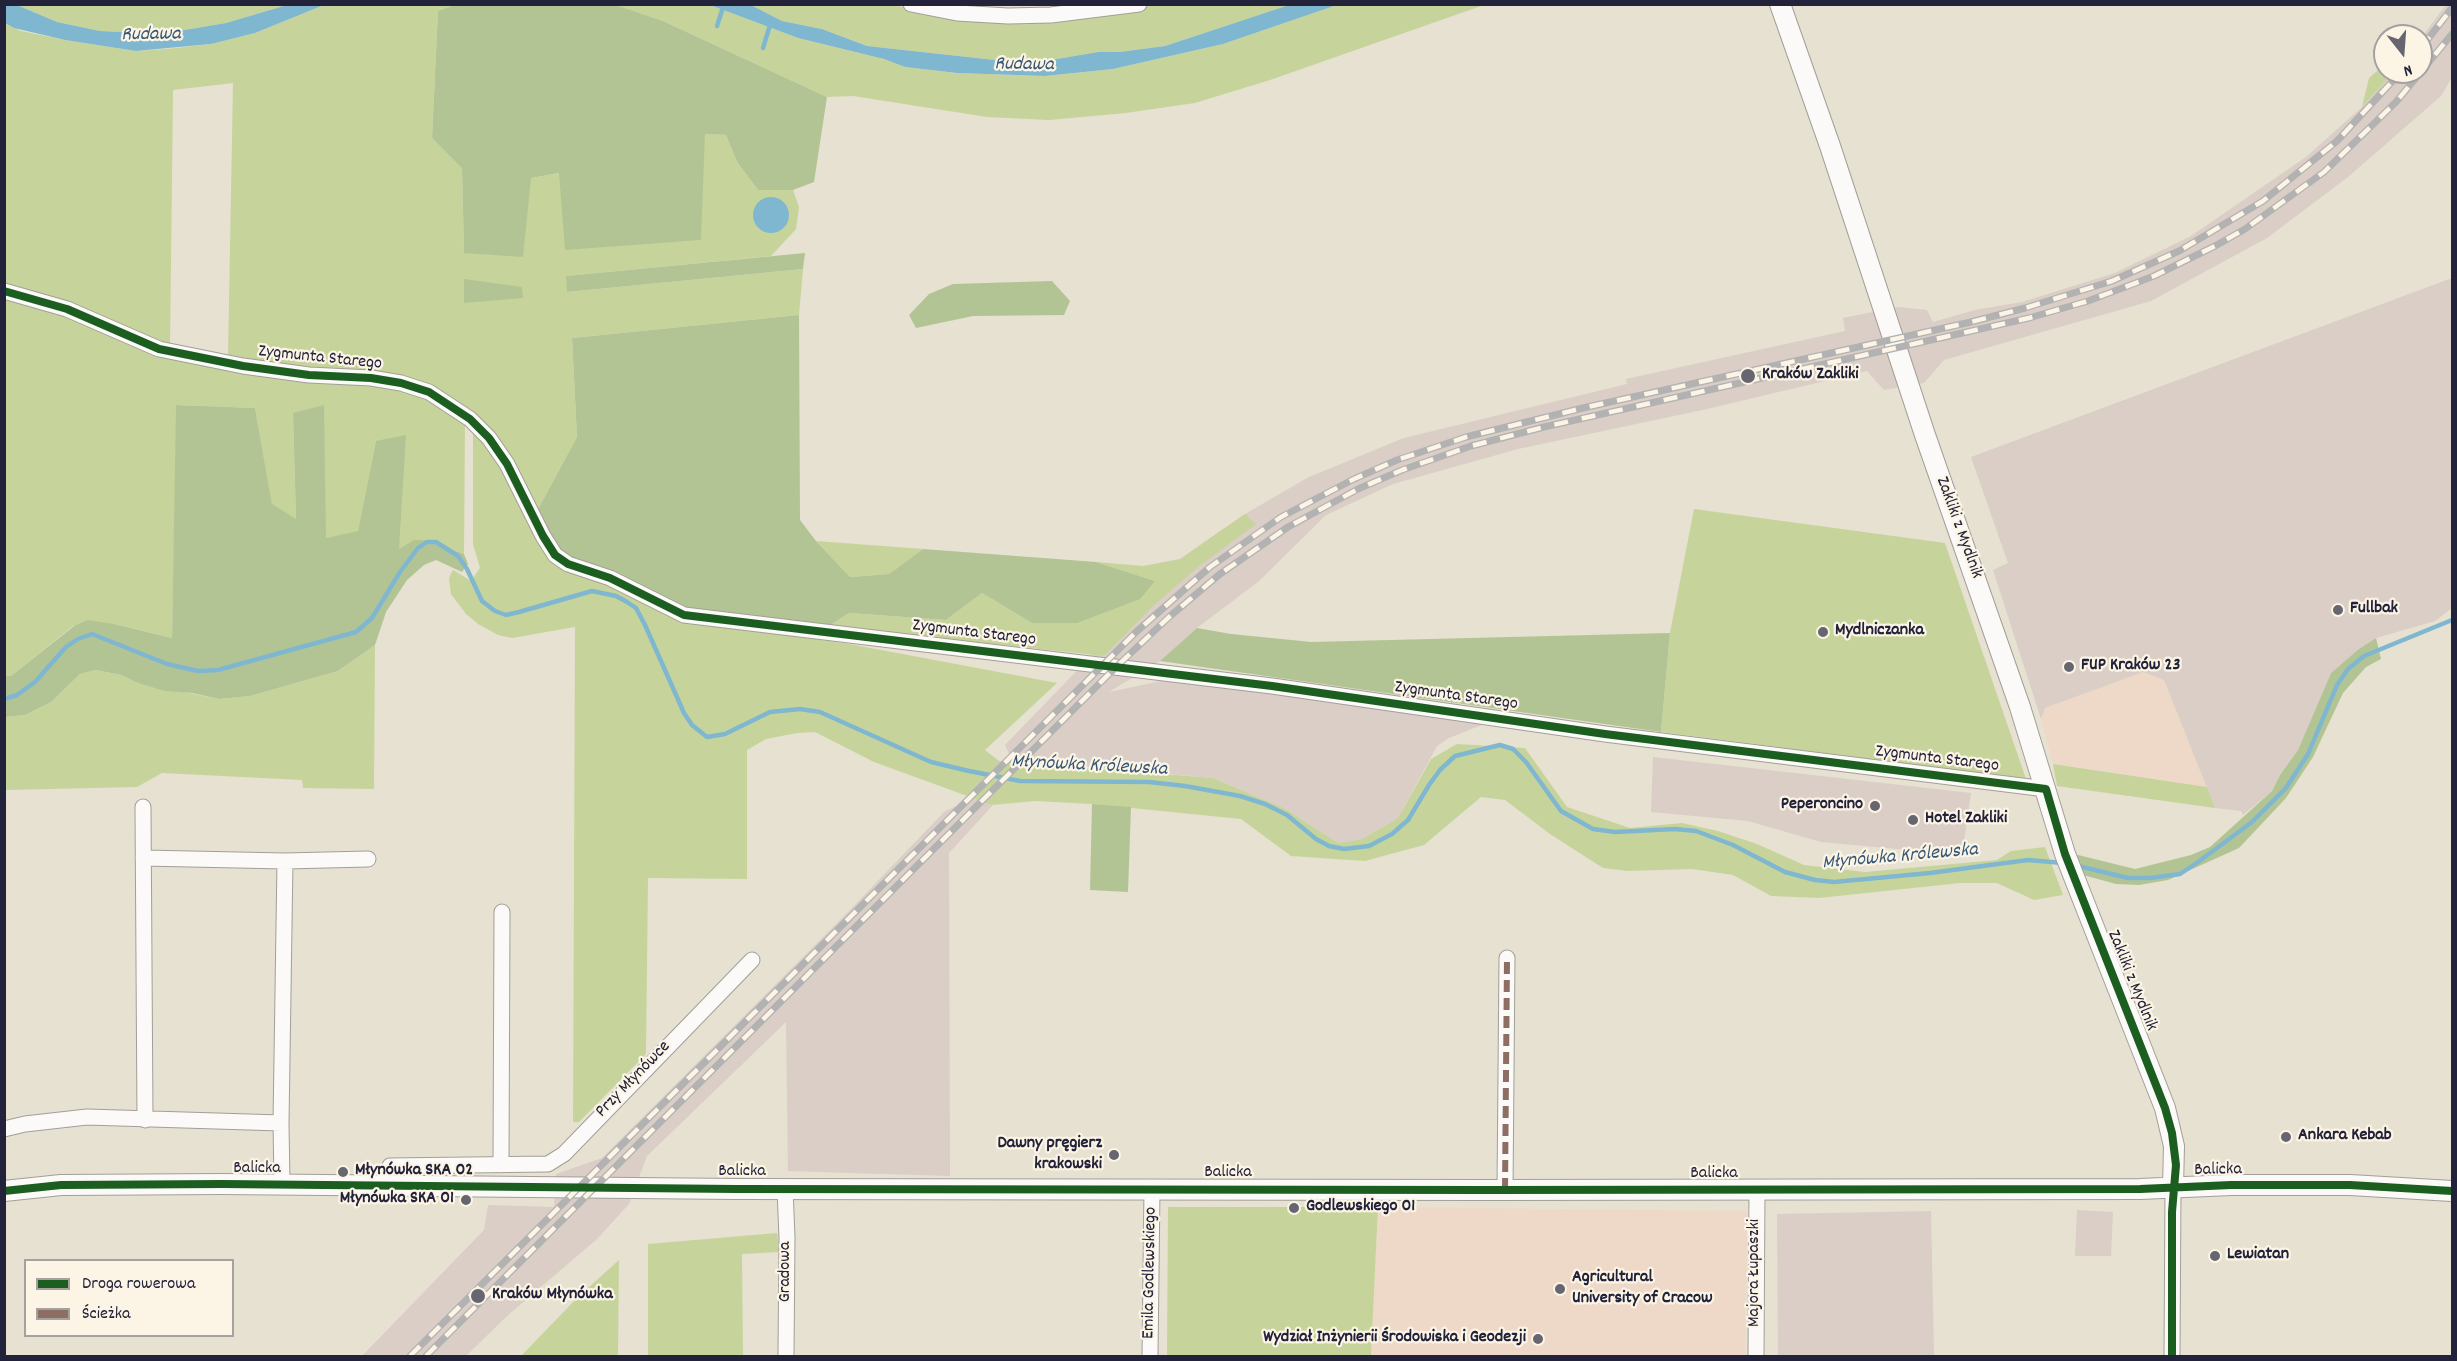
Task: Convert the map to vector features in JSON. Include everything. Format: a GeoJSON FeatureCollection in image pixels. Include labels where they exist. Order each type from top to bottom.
{"type":"FeatureCollection","features":[{"type":"Feature","properties":{"kind":"street"},"geometry":{"type":"LineString","coordinates":[[911,4],[957,13],[1008,16],[1051,15],[1139,4]]}},
{"type":"Feature","properties":{"kind":"street","name":"Zakliki z Mydlnik"},"geometry":{"type":"LineString","coordinates":[[1780,4],[1830,146],[1924,435],[2020,706],[2067,860],[2165,1108],[2174,1146],[2174,1187]]}},
{"type":"Feature","properties":{"kind":"street","name":"Zygmunta Starego"},"geometry":{"type":"LineString","coordinates":[[4,291],[68,309],[129,337],[170,352],[276,370],[401,383],[429,392],[470,420],[489,438],[507,464],[555,555],[568,564],[610,578],[684,615],[1272,686],[1605,734],[2046,789]]}},
{"type":"Feature","properties":{"kind":"street"},"geometry":{"type":"LineString","coordinates":[[143,807],[145,1120]]}},
{"type":"Feature","properties":{"kind":"street"},"geometry":{"type":"LineString","coordinates":[[143,858],[285,861],[368,859]]}},
{"type":"Feature","properties":{"kind":"street"},"geometry":{"type":"LineString","coordinates":[[282,1185],[285,861]]}},
{"type":"Feature","properties":{"kind":"street"},"geometry":{"type":"LineString","coordinates":[[501,1165],[502,912]]}},
{"type":"Feature","properties":{"kind":"street"},"geometry":{"type":"LineString","coordinates":[[1506,1190],[1507,958]]}},
{"type":"Feature","properties":{"kind":"street","name":"Przy Młynówce"},"geometry":{"type":"LineString","coordinates":[[381,1186],[390,1166],[548,1164],[564,1154],[752,960]]}},
{"type":"Feature","properties":{"kind":"street"},"geometry":{"type":"LineString","coordinates":[[4,1129],[25,1124],[87,1117],[281,1124]]}},
{"type":"Feature","properties":{"kind":"street","name":"Balicka"},"geometry":{"type":"LineString","coordinates":[[4,1191],[61,1185],[1757,1190],[2338,1185],[2396,1186],[2452,1191]]}},
{"type":"Feature","properties":{"kind":"street"},"geometry":{"type":"LineString","coordinates":[[2172,1356],[2174,1187]]}},
{"type":"Feature","properties":{"kind":"street","name":"Gradowa"},"geometry":{"type":"LineString","coordinates":[[785,1188],[786,1356]]}},
{"type":"Feature","properties":{"kind":"street","name":"Emila Godlewskiego"},"geometry":{"type":"LineString","coordinates":[[1150,1356],[1152,1189]]}},
{"type":"Feature","properties":{"kind":"street","name":"Majora Łupaszki"},"geometry":{"type":"LineString","coordinates":[[1756,1356],[1757,1190]]}},
{"type":"Feature","properties":{"kind":"shaded area"},"geometry":{"type":"Polygon","coordinates":[[[2446,5],[2452,5],[2452,77],[2441,96],[2348,177],[2267,238],[2151,301],[1944,360],[1924,383],[1884,390],[1867,371],[1707,409],[1518,449],[1393,484],[1326,515],[1259,581],[1197,628],[1160,661],[1109,692],[1171,679],[1484,724],[1449,738],[1437,746],[1398,818],[1362,839],[1338,843],[1284,808],[1213,778],[1047,763],[1027,768],[949,853],[950,1176],[788,1171],[786,1022],[647,1156],[629,1204],[597,1239],[507,1316],[466,1356],[362,1356],[484,1230],[488,1205],[554,1207],[556,1174],[602,1158],[849,911],[944,812],[968,800],[1010,756],[1005,745],[1092,655],[1155,581],[1180,559],[1245,514],[1309,477],[1404,438],[1627,384],[1626,379],[1845,331],[1843,318],[1898,307],[1927,310],[1933,322],[1975,310],[2022,302],[2115,273],[2191,236],[2306,157],[2362,107],[2383,84],[2433,84],[2432,24],[2446,5]]]}},
{"type":"Feature","properties":{"kind":"shaded area"},"geometry":{"type":"Polygon","coordinates":[[[2452,278],[2452,608],[2435,621],[2376,638],[2331,673],[2298,750],[2280,775],[2272,791],[2243,815],[2241,811],[2215,808],[2164,680],[2143,672],[2045,708],[2041,719],[1993,570],[2008,563],[1971,457],[2452,278]]]}},
{"type":"Feature","properties":{"kind":"shaded area"},"geometry":{"type":"Polygon","coordinates":[[[2143,672],[2164,680],[2207,787],[2053,764],[2041,719],[2045,708],[2143,672]]]}},
{"type":"Feature","properties":{"kind":"shaded area"},"geometry":{"type":"Polygon","coordinates":[[[1653,757],[1971,793],[1962,855],[1821,842],[1748,821],[1651,812],[1653,757]]]}},
{"type":"Feature","properties":{"kind":"shaded area","name":"Agricultural University of Cracow"},"geometry":{"type":"Polygon","coordinates":[[[1378,1207],[1747,1211],[1745,1356],[1371,1356],[1378,1207]]]}},
{"type":"Feature","properties":{"kind":"shaded area"},"geometry":{"type":"Polygon","coordinates":[[[2077,1210],[2113,1212],[2111,1256],[2075,1256],[2077,1210]]]}},
{"type":"Feature","properties":{"kind":"shaded area"},"geometry":{"type":"Polygon","coordinates":[[[1931,1211],[1934,1356],[1778,1356],[1777,1214],[1931,1211]]]}},
{"type":"Feature","properties":{"kind":"green space"},"geometry":{"type":"Polygon","coordinates":[[[458,4],[612,4],[663,21],[827,97],[814,182],[793,190],[758,190],[737,162],[726,135],[705,134],[701,240],[565,250],[559,173],[531,178],[523,257],[464,253],[462,168],[432,138],[438,11],[458,4]]]}},
{"type":"Feature","properties":{"kind":"green space"},"geometry":{"type":"Polygon","coordinates":[[[17,5],[287,5],[226,23],[161,34],[100,31],[57,22],[17,5]]]}},
{"type":"Feature","properties":{"kind":"green space"},"geometry":{"type":"Polygon","coordinates":[[[324,5],[458,5],[438,11],[432,138],[462,167],[464,253],[531,178],[560,173],[705,134],[726,135],[737,162],[758,190],[793,190],[799,207],[796,229],[771,256],[567,276],[567,292],[803,269],[799,315],[572,338],[577,437],[536,513],[517,467],[500,440],[468,412],[443,395],[228,357],[233,83],[173,90],[170,348],[5,286],[4,23],[21,31],[136,51],[211,44],[255,33],[324,5]]]}},
{"type":"Feature","properties":{"kind":"green space"},"geometry":{"type":"Polygon","coordinates":[[[612,5],[710,5],[798,38],[884,59],[905,67],[957,73],[1045,76],[1113,69],[1223,44],[1337,5],[1484,5],[1270,80],[1195,103],[1126,113],[1049,120],[987,117],[853,96],[827,97],[663,21],[612,5]]]}},
{"type":"Feature","properties":{"kind":"green space"},"geometry":{"type":"Polygon","coordinates":[[[751,5],[889,5],[975,17],[1155,5],[1289,5],[1165,46],[1098,52],[1045,61],[1004,61],[867,46],[822,29],[782,21],[751,5]]]}},
{"type":"Feature","properties":{"kind":"green space"},"geometry":{"type":"Polygon","coordinates":[[[2373,74],[2373,84],[2383,84],[2362,107],[2369,78],[2373,74]]]}},
{"type":"Feature","properties":{"kind":"green space"},"geometry":{"type":"Polygon","coordinates":[[[805,253],[803,269],[567,292],[566,276],[805,253]]]}},
{"type":"Feature","properties":{"kind":"green space"},"geometry":{"type":"Polygon","coordinates":[[[464,279],[522,287],[523,298],[464,303],[464,279]]]}},
{"type":"Feature","properties":{"kind":"green space"},"geometry":{"type":"Polygon","coordinates":[[[1052,281],[1070,301],[1064,315],[973,316],[916,328],[909,315],[929,294],[953,284],[1052,281]]]}},
{"type":"Feature","properties":{"kind":"green space"},"geometry":{"type":"Polygon","coordinates":[[[4,297],[37,305],[177,361],[272,376],[371,383],[422,394],[465,422],[464,554],[427,540],[399,549],[376,441],[358,532],[326,538],[293,413],[296,520],[272,505],[255,408],[177,405],[172,638],[114,624],[73,626],[11,676],[5,676],[4,297]]]}},
{"type":"Feature","properties":{"kind":"green space"},"geometry":{"type":"Polygon","coordinates":[[[799,315],[800,520],[816,541],[850,577],[889,574],[923,549],[1096,562],[1155,581],[1140,599],[1077,623],[1032,623],[982,593],[946,620],[849,613],[829,626],[680,609],[574,561],[560,550],[536,513],[577,437],[572,338],[799,315]]]}},
{"type":"Feature","properties":{"kind":"green space"},"geometry":{"type":"Polygon","coordinates":[[[176,405],[255,408],[272,504],[296,519],[293,413],[324,405],[326,538],[358,531],[376,441],[406,435],[399,549],[414,540],[427,540],[464,554],[468,564],[462,572],[436,560],[424,565],[407,580],[386,612],[375,645],[338,671],[250,696],[219,699],[192,693],[165,691],[121,675],[96,670],[80,674],[51,702],[25,715],[5,717],[5,676],[11,676],[74,626],[88,620],[172,638],[176,405]]]}},
{"type":"Feature","properties":{"kind":"green space"},"geometry":{"type":"Polygon","coordinates":[[[473,428],[486,441],[539,538],[608,580],[687,621],[849,644],[1057,683],[985,750],[999,761],[1213,778],[1284,808],[1338,843],[1362,839],[1398,818],[1431,759],[1457,744],[1525,748],[1567,807],[1630,828],[1682,823],[1718,831],[1757,844],[1804,865],[1865,872],[1997,860],[2011,851],[2045,847],[2063,895],[2034,900],[1997,883],[1960,883],[1819,898],[1771,896],[1733,875],[1692,869],[1628,871],[1603,868],[1550,834],[1505,800],[1481,797],[1424,845],[1365,861],[1291,856],[1241,819],[1092,804],[1035,801],[992,805],[874,762],[815,732],[797,733],[766,739],[747,750],[747,879],[648,878],[646,1054],[579,1122],[573,1122],[575,627],[512,638],[498,635],[466,614],[451,594],[449,578],[453,570],[471,581],[480,568],[473,544],[473,428]]]}},
{"type":"Feature","properties":{"kind":"green space"},"geometry":{"type":"Polygon","coordinates":[[[1694,509],[1945,543],[2026,779],[1661,732],[1670,633],[1694,509]]]}},
{"type":"Feature","properties":{"kind":"green space"},"geometry":{"type":"Polygon","coordinates":[[[1245,514],[1256,524],[1198,567],[1153,606],[1104,656],[829,626],[849,613],[946,620],[982,593],[1032,623],[1155,581],[1096,562],[1143,566],[1180,559],[1245,514]]]}},
{"type":"Feature","properties":{"kind":"green space"},"geometry":{"type":"Polygon","coordinates":[[[816,541],[923,549],[889,574],[850,577],[816,541]]]}},
{"type":"Feature","properties":{"kind":"green space"},"geometry":{"type":"Polygon","coordinates":[[[1197,628],[1231,634],[1311,642],[1670,633],[1661,732],[1160,661],[1197,628]]]}},
{"type":"Feature","properties":{"kind":"green space"},"geometry":{"type":"Polygon","coordinates":[[[2376,638],[2381,659],[2366,667],[2343,693],[2313,757],[2286,798],[2239,848],[2168,880],[2139,885],[2116,884],[2083,875],[2074,854],[2135,869],[2191,855],[2210,847],[2272,791],[2280,775],[2298,750],[2331,673],[2376,638]]]}},
{"type":"Feature","properties":{"kind":"green space"},"geometry":{"type":"Polygon","coordinates":[[[375,645],[374,789],[303,788],[302,780],[162,773],[137,787],[5,790],[4,717],[25,715],[51,702],[80,674],[96,670],[121,675],[138,683],[219,699],[250,696],[338,671],[375,645]]]}},
{"type":"Feature","properties":{"kind":"green space"},"geometry":{"type":"Polygon","coordinates":[[[2053,764],[2207,787],[2215,808],[2057,786],[2053,764]]]}},
{"type":"Feature","properties":{"kind":"green space"},"geometry":{"type":"Polygon","coordinates":[[[1092,804],[1131,807],[1128,892],[1090,890],[1092,804]]]}},
{"type":"Feature","properties":{"kind":"green space"},"geometry":{"type":"Polygon","coordinates":[[[1168,1207],[1378,1207],[1371,1356],[1167,1356],[1168,1207]]]}},
{"type":"Feature","properties":{"kind":"green space"},"geometry":{"type":"Polygon","coordinates":[[[777,1233],[780,1252],[742,1254],[743,1356],[648,1356],[648,1244],[777,1233]]]}},
{"type":"Feature","properties":{"kind":"green space"},"geometry":{"type":"Polygon","coordinates":[[[619,1260],[618,1356],[521,1356],[578,1297],[619,1260]]]}},
{"type":"Feature","properties":{"kind":"water","name":"Rudawa"},"geometry":{"type":"Polygon","coordinates":[[[5,4],[17,5],[57,22],[100,31],[161,34],[226,23],[287,5],[324,5],[255,33],[211,44],[136,51],[65,40],[14,28],[5,23],[5,4]]]}},
{"type":"Feature","properties":{"kind":"water","name":"Rudawa"},"geometry":{"type":"Polygon","coordinates":[[[710,5],[751,5],[782,21],[822,29],[867,46],[1004,61],[1045,61],[1098,52],[1119,52],[1165,46],[1289,5],[1337,5],[1223,44],[1113,69],[1045,76],[957,73],[905,67],[884,59],[798,38],[710,5]]]}},
{"type":"Feature","properties":{"kind":"water"},"geometry":{"type":"Polygon","coordinates":[[[771,197],[784,202],[789,215],[784,228],[771,233],[758,228],[753,215],[758,202],[771,197]]]}},
{"type":"Feature","properties":{"kind":"waterway"},"geometry":{"type":"LineString","coordinates":[[717,26],[724,4]]}},
{"type":"Feature","properties":{"kind":"waterway"},"geometry":{"type":"LineString","coordinates":[[763,48],[770,25]]}},
{"type":"Feature","properties":{"kind":"waterway","name":"Młynówka Królewska"},"geometry":{"type":"LineString","coordinates":[[4,699],[17,695],[35,682],[66,647],[92,634],[167,664],[198,671],[218,670],[356,632],[372,618],[400,572],[418,548],[427,542],[436,542],[458,556],[467,569],[482,601],[495,611],[506,615],[592,591],[616,596],[636,608],[684,713],[692,725],[707,737],[725,734],[770,712],[800,709],[820,712],[931,762],[969,771],[1020,781],[1149,782],[1240,796],[1265,804],[1287,815],[1316,839],[1329,846],[1344,849],[1369,846],[1392,834],[1408,820],[1440,770],[1455,756],[1500,745],[1513,749],[1526,762],[1561,811],[1593,829],[1615,832],[1675,829],[1696,831],[1733,845],[1785,872],[1815,880],[1834,882],[1930,873],[2028,860],[2063,863]]}},
{"type":"Feature","properties":{"kind":"waterway","name":"Młynówka Królewska"},"geometry":{"type":"LineString","coordinates":[[2074,865],[2128,878],[2180,874],[2252,822],[2286,788],[2308,754],[2337,685],[2348,669],[2364,656],[2452,620]]}},
{"type":"Feature","properties":{"kind":"railway"},"geometry":{"type":"LineString","coordinates":[[2433,33],[2452,8]]}},
{"type":"Feature","properties":{"kind":"railway"},"geometry":{"type":"LineString","coordinates":[[426,1356],[1116,667],[1169,617],[1220,574],[1288,527],[1358,489],[1402,470],[1471,446],[1544,427],[2029,318],[2088,301],[2154,276],[2245,229],[2324,172],[2396,102],[2452,34]]}},
{"type":"Feature","properties":{"kind":"railway"},"geometry":{"type":"LineString","coordinates":[[410,1356],[1136,632],[1210,567],[1281,517],[1354,479],[1397,460],[1466,437],[1583,408],[1971,322],[2112,281],[2179,251],[2263,201],[2337,141],[2390,84]]}},
{"type":"Feature","properties":{"kind":"marked path"},"geometry":{"type":"LineString","coordinates":[[1505,1190],[1507,958]]}},
{"type":"Feature","properties":{"kind":"cycle path"},"geometry":{"type":"LineString","coordinates":[[4,291],[67,309],[159,349],[243,366],[309,375],[371,378],[401,383],[429,392],[470,419],[489,438],[507,464],[555,555],[568,564],[610,578],[684,615],[1272,686],[1605,734],[2046,789],[2065,854],[2165,1108],[2172,1133],[2176,1165],[2172,1212],[2172,1356]]}},
{"type":"Feature","properties":{"kind":"cycle path"},"geometry":{"type":"LineString","coordinates":[[4,1191],[61,1185],[222,1184],[736,1189],[1490,1190],[2140,1189],[2231,1185],[2350,1185],[2452,1191]]}},
{"type":"Feature","properties":{"kind":"place","name":"Kraków Zakliki"},"geometry":{"type":"Point","coordinates":[1748,376]}},
{"type":"Feature","properties":{"kind":"place","name":"Fullbak"},"geometry":{"type":"Point","coordinates":[2338,610]}},
{"type":"Feature","properties":{"kind":"place","name":"Mydlniczanka"},"geometry":{"type":"Point","coordinates":[1823,632]}},
{"type":"Feature","properties":{"kind":"place","name":"FUP Kraków 23"},"geometry":{"type":"Point","coordinates":[2069,667]}},
{"type":"Feature","properties":{"kind":"place","name":"Peperoncino"},"geometry":{"type":"Point","coordinates":[1875,806]}},
{"type":"Feature","properties":{"kind":"place","name":"Hotel Zakliki"},"geometry":{"type":"Point","coordinates":[1913,820]}},
{"type":"Feature","properties":{"kind":"place","name":"Ankara Kebab"},"geometry":{"type":"Point","coordinates":[2286,1137]}},
{"type":"Feature","properties":{"kind":"place","name":"Dawny pręgierz krakowski"},"geometry":{"type":"Point","coordinates":[1114,1155]}},
{"type":"Feature","properties":{"kind":"place","name":"Młynówka SKA 02"},"geometry":{"type":"Point","coordinates":[343,1172]}},
{"type":"Feature","properties":{"kind":"place","name":"Młynówka SKA 01"},"geometry":{"type":"Point","coordinates":[466,1200]}},
{"type":"Feature","properties":{"kind":"place","name":"Godlewskiego 01"},"geometry":{"type":"Point","coordinates":[1294,1208]}},
{"type":"Feature","properties":{"kind":"place","name":"Lewiatan"},"geometry":{"type":"Point","coordinates":[2215,1256]}},
{"type":"Feature","properties":{"kind":"place","name":"Agricultural University of Cracow"},"geometry":{"type":"Point","coordinates":[1560,1289]}},
{"type":"Feature","properties":{"kind":"place","name":"Kraków Młynówka"},"geometry":{"type":"Point","coordinates":[478,1296]}},
{"type":"Feature","properties":{"kind":"place","name":"Wydział Inżynierii Środowiska i Geodezji"},"geometry":{"type":"Point","coordinates":[1538,1339]}}]}
